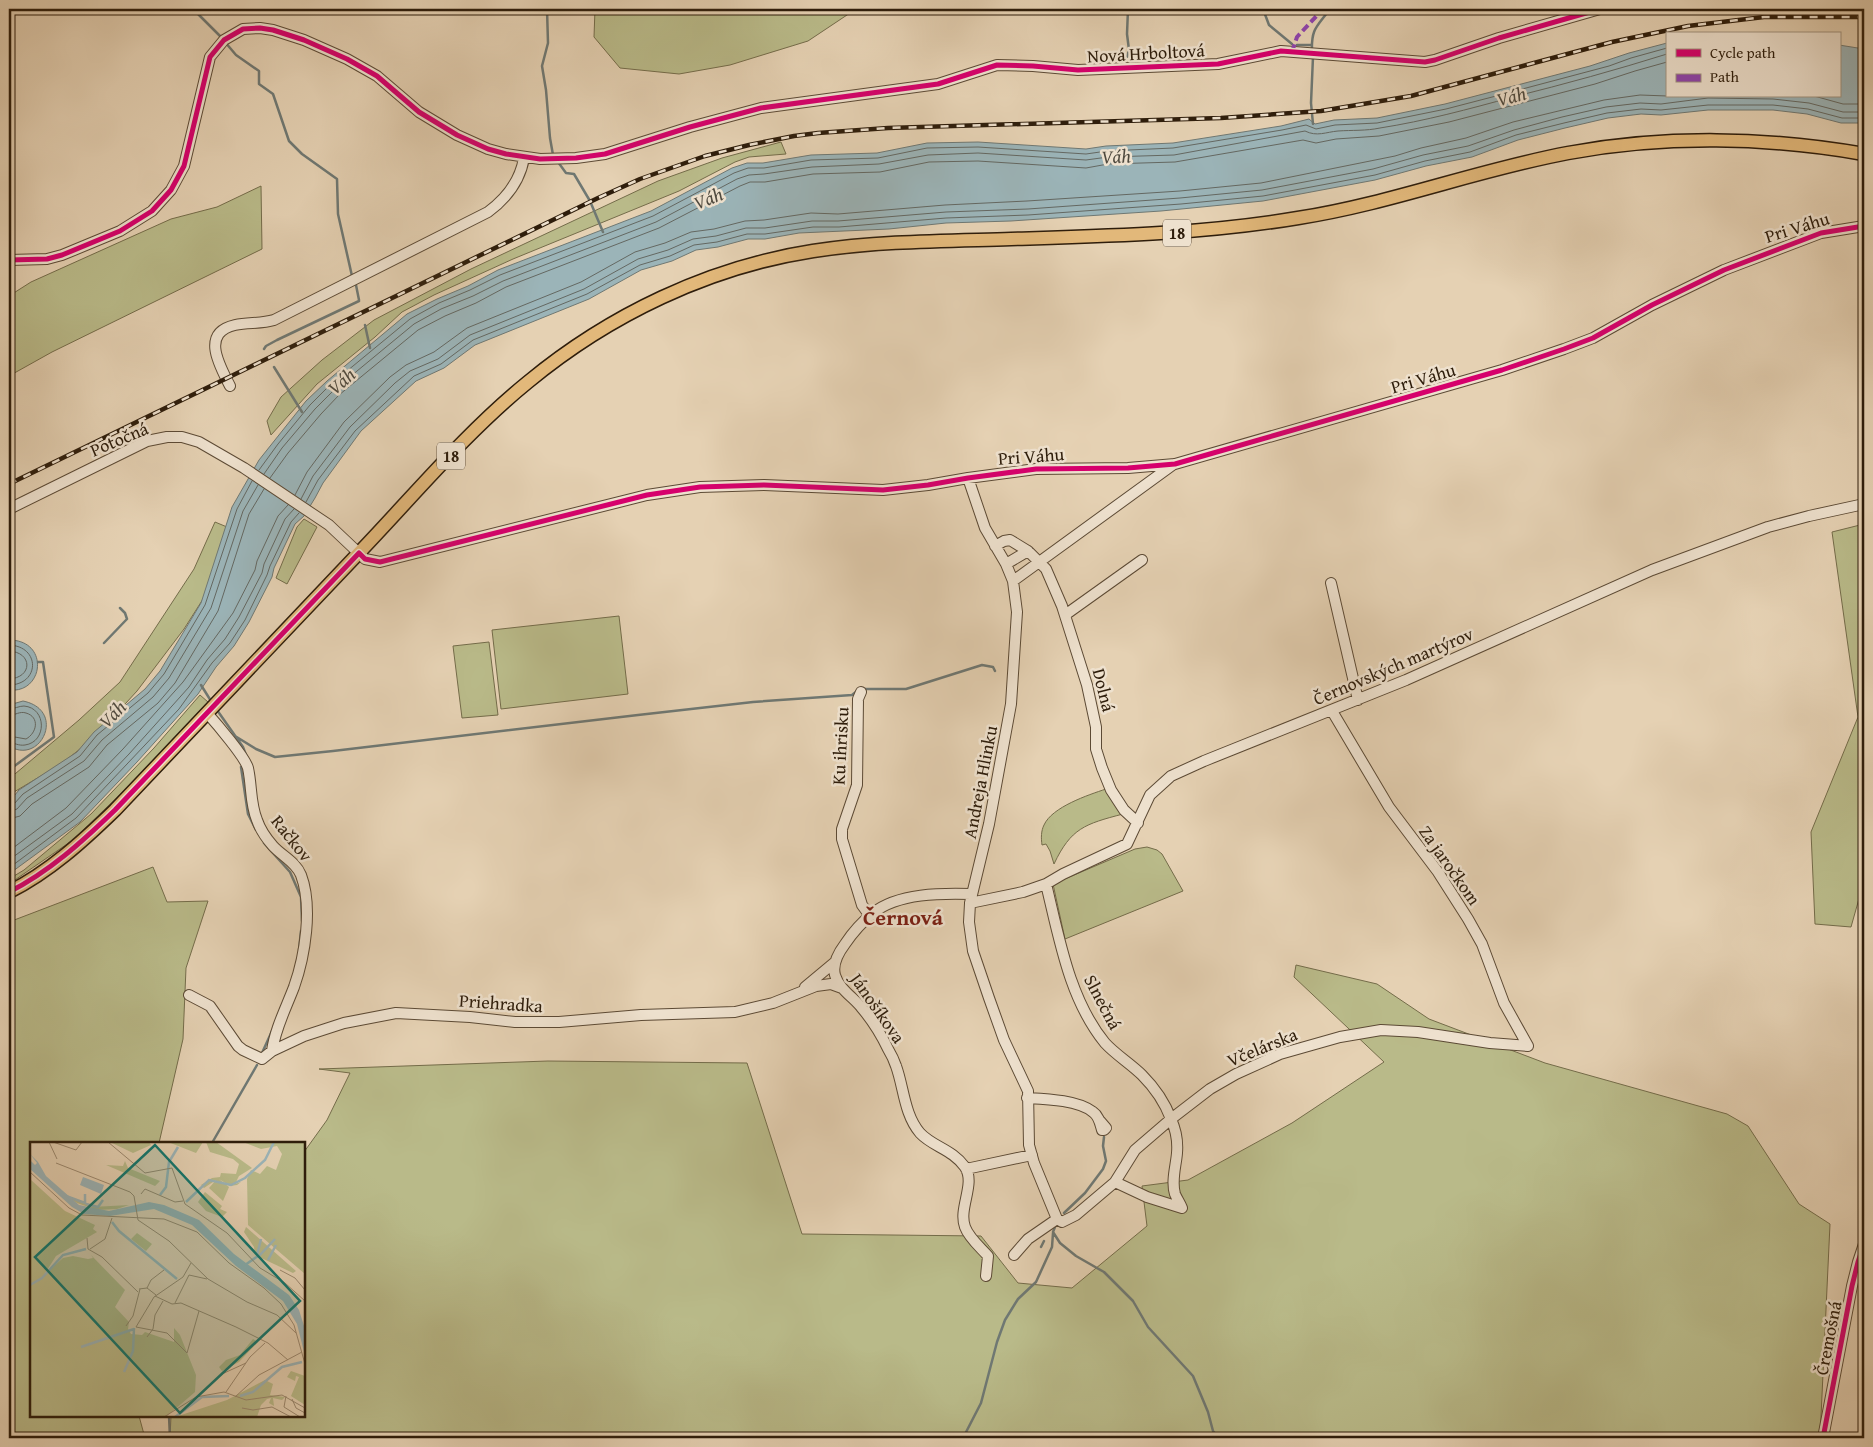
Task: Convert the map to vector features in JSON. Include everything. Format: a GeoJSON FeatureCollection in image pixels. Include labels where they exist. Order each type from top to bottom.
{"type":"FeatureCollection","features":[{"type":"Feature","properties":{"kind":"main road","name":"18"},"geometry":{"type":"LineString","coordinates":[[9,892],[41,873],[87,837],[486,420],[527,383],[590,337],[646,305],[701,281],[746,266],[808,252],[860,246],[948,240],[1166,234],[1304,218],[1562,154],[1628,145],[1697,141],[1755,142],[1807,146],[1864,154]]}},
{"type":"Feature","properties":{"kind":"street","name":"Nová Hrboltová"},"geometry":{"type":"LineString","coordinates":[[9,260],[47,259],[62,255],[120,231],[152,211],[171,190],[184,166],[210,58],[224,40],[243,29],[260,28],[273,30],[304,40],[347,59],[377,76],[420,112],[457,135],[488,149],[524,158],[556,159],[605,154],[690,127],[761,108],[938,84],[997,65],[1078,70],[1229,63],[1280,51],[1425,62],[1600,9]]}},
{"type":"Feature","properties":{"kind":"street"},"geometry":{"type":"LineString","coordinates":[[230,386],[216,354],[215,345],[217,337],[222,331],[236,325],[256,324],[274,320],[488,212],[505,198],[512,188],[518,179],[524,158]]}},
{"type":"Feature","properties":{"kind":"street","name":"Pri Váhu"},"geometry":{"type":"LineString","coordinates":[[359,553],[365,559],[380,562],[647,495],[700,487],[764,484],[884,490],[1036,469],[1128,468],[1175,464],[1502,370],[1564,349],[1593,338],[1652,305],[1724,270],[1821,233],[1864,226]]}},
{"type":"Feature","properties":{"kind":"street","name":"Potočná"},"geometry":{"type":"LineString","coordinates":[[9,509],[147,441],[167,437],[182,437],[199,442],[244,468],[329,525],[359,553]]}},
{"type":"Feature","properties":{"kind":"street"},"geometry":{"type":"LineString","coordinates":[[1013,581],[1175,464]]}},
{"type":"Feature","properties":{"kind":"street","name":"Andreja Hlinku"},"geometry":{"type":"LineString","coordinates":[[968,478],[985,528],[1006,564],[1013,581],[1017,623],[1011,704],[989,824],[971,898],[969,922],[973,951],[1004,1040],[1028,1094]]}},
{"type":"Feature","properties":{"kind":"street","name":"Černovských martýrov"},"geometry":{"type":"LineString","coordinates":[[971,898],[1023,892],[1046,884],[1127,844],[1150,795],[1171,776],[1455,659],[1652,570],[1768,527],[1864,504]]}},
{"type":"Feature","properties":{"kind":"street","name":"Dolná"},"geometry":{"type":"LineString","coordinates":[[995,546],[1004,540],[1010,540],[1028,551],[1046,569],[1065,615],[1087,685],[1096,727],[1096,749],[1102,768],[1111,790],[1124,810],[1138,823]]}},
{"type":"Feature","properties":{"kind":"street"},"geometry":{"type":"LineString","coordinates":[[1006,564],[1028,551]]}},
{"type":"Feature","properties":{"kind":"street"},"geometry":{"type":"LineString","coordinates":[[1065,615],[1142,560]]}},
{"type":"Feature","properties":{"kind":"street"},"geometry":{"type":"LineString","coordinates":[[1332,584],[1358,700]]}},
{"type":"Feature","properties":{"kind":"street","name":"Ku ihrisku"},"geometry":{"type":"LineString","coordinates":[[861,692],[858,699],[857,785],[842,829],[842,839],[862,905],[870,916]]}},
{"type":"Feature","properties":{"kind":"street","name":"Račkov"},"geometry":{"type":"LineString","coordinates":[[212,708],[222,730],[248,767],[251,804],[262,831],[273,846],[296,866],[302,877],[307,910],[304,950],[294,986],[273,1041],[272,1051]]}},
{"type":"Feature","properties":{"kind":"street","name":"Za jaročkom"},"geometry":{"type":"LineString","coordinates":[[1332,711],[1389,807],[1438,872],[1477,936],[1490,962],[1504,1003],[1528,1046]]}},
{"type":"Feature","properties":{"kind":"street","name":"Slnečná"},"geometry":{"type":"LineString","coordinates":[[1046,884],[1068,969],[1080,1000],[1092,1023],[1106,1043],[1142,1075],[1157,1092],[1171,1119],[1177,1138],[1175,1194],[1182,1208],[1148,1197],[1114,1182]]}},
{"type":"Feature","properties":{"kind":"street","name":"Jánošíkova"},"geometry":{"type":"LineString","coordinates":[[966,1169],[954,1154],[921,1134],[910,1115],[896,1066],[887,1046],[861,1007],[842,988],[835,975],[835,962],[857,927],[874,912],[892,903],[915,896],[949,893],[971,898]]}},
{"type":"Feature","properties":{"kind":"street"},"geometry":{"type":"LineString","coordinates":[[795,993],[814,981],[835,962]]}},
{"type":"Feature","properties":{"kind":"street","name":"Priehradka"},"geometry":{"type":"LineString","coordinates":[[188,995],[210,1006],[232,1038],[243,1050],[262,1059],[272,1051],[304,1036],[344,1023],[396,1012],[515,1022],[560,1022],[641,1015],[736,1012],[773,1003],[816,986],[831,984],[842,988]]}},
{"type":"Feature","properties":{"kind":"street","name":"Včelárska"},"geometry":{"type":"LineString","coordinates":[[1014,1255],[1028,1239],[1059,1220],[1076,1215],[1114,1182],[1135,1150],[1171,1119],[1210,1090],[1236,1074],[1280,1054],[1340,1037],[1381,1030],[1418,1032],[1490,1043],[1528,1046]]}},
{"type":"Feature","properties":{"kind":"street"},"geometry":{"type":"LineString","coordinates":[[1059,1220],[1029,1145],[1028,1094],[1067,1102],[1085,1108],[1095,1113],[1100,1121]]}},
{"type":"Feature","properties":{"kind":"street"},"geometry":{"type":"LineString","coordinates":[[986,1276],[988,1256],[969,1235],[964,1225],[968,1182],[966,1169],[1032,1155]]}},
{"type":"Feature","properties":{"kind":"street","name":"Čremošná"},"geometry":{"type":"LineString","coordinates":[[1823,1438],[1852,1286],[1864,1244]]}},
{"type":"Feature","properties":{"kind":"green space"},"geometry":{"type":"Polygon","coordinates":[[[595,9],[856,9],[808,41],[730,65],[679,74],[620,68],[594,37],[595,9]]]}},
{"type":"Feature","properties":{"kind":"green space"},"geometry":{"type":"Polygon","coordinates":[[[781,142],[786,154],[749,157],[735,162],[679,191],[513,259],[434,295],[402,312],[375,337],[317,384],[271,435],[267,421],[281,397],[322,360],[374,320],[471,269],[658,181],[722,158],[781,142]]]}},
{"type":"Feature","properties":{"kind":"green space"},"geometry":{"type":"Polygon","coordinates":[[[261,186],[262,249],[52,352],[9,376],[9,296],[31,282],[171,219],[217,207],[261,186]]]}},
{"type":"Feature","properties":{"kind":"green space"},"geometry":{"type":"Polygon","coordinates":[[[304,519],[317,527],[287,584],[276,578],[297,527],[304,519]]]}},
{"type":"Feature","properties":{"kind":"green space"},"geometry":{"type":"Polygon","coordinates":[[[215,522],[227,527],[210,588],[184,629],[137,691],[94,738],[61,764],[9,795],[9,779],[79,720],[120,682],[194,569],[215,522]]]}},
{"type":"Feature","properties":{"kind":"green space"},"geometry":{"type":"Polygon","coordinates":[[[1864,524],[1864,881],[1851,927],[1815,924],[1811,832],[1858,717],[1832,532],[1864,524]]]}},
{"type":"Feature","properties":{"kind":"green space"},"geometry":{"type":"Polygon","coordinates":[[[619,616],[628,694],[501,709],[492,630],[619,616]]]}},
{"type":"Feature","properties":{"kind":"green space"},"geometry":{"type":"Polygon","coordinates":[[[489,642],[498,715],[462,718],[453,646],[489,642]]]}},
{"type":"Feature","properties":{"kind":"green space"},"geometry":{"type":"Polygon","coordinates":[[[200,695],[208,702],[140,775],[73,840],[9,884],[9,879],[24,870],[91,814],[154,748],[200,695]]]}},
{"type":"Feature","properties":{"kind":"green space"},"geometry":{"type":"Polygon","coordinates":[[[1106,789],[1123,814],[1081,829],[1067,842],[1054,864],[1046,844],[1042,845],[1042,830],[1048,819],[1071,802],[1106,789]]]}},
{"type":"Feature","properties":{"kind":"green space"},"geometry":{"type":"Polygon","coordinates":[[[1147,847],[1157,850],[1162,854],[1183,891],[1065,939],[1053,884],[1135,849],[1147,847]]]}},
{"type":"Feature","properties":{"kind":"green space"},"geometry":{"type":"Polygon","coordinates":[[[153,867],[167,902],[208,901],[186,968],[183,1039],[159,1142],[30,1142],[30,1417],[139,1417],[145,1438],[9,1438],[9,922],[153,867]]]}},
{"type":"Feature","properties":{"kind":"green space"},"geometry":{"type":"Polygon","coordinates":[[[1296,965],[1377,984],[1429,1019],[1545,1063],[1727,1114],[1748,1126],[1799,1204],[1830,1224],[1820,1438],[170,1438],[171,1417],[305,1417],[305,1151],[327,1120],[350,1073],[319,1069],[548,1061],[747,1063],[802,1234],[981,1236],[1018,1283],[1072,1288],[1147,1226],[1142,1186],[1188,1180],[1292,1123],[1384,1062],[1294,977],[1296,965]]]}},
{"type":"Feature","properties":{"kind":"water","name":"Váh"},"geometry":{"type":"Polygon","coordinates":[[[1666,43],[1666,98],[1840,98],[1840,45],[1864,49],[1864,123],[1841,123],[1807,114],[1773,110],[1708,110],[1661,115],[1641,114],[1608,118],[1565,128],[1518,140],[1472,157],[1426,166],[1375,180],[1263,201],[1161,211],[1011,221],[946,223],[889,229],[799,233],[765,239],[748,239],[718,247],[696,250],[672,261],[641,270],[589,299],[475,345],[444,368],[416,381],[361,431],[323,483],[304,516],[295,524],[274,568],[272,577],[249,622],[234,646],[216,667],[198,694],[80,822],[9,874],[9,802],[19,790],[77,752],[94,732],[145,689],[160,671],[201,603],[232,507],[259,460],[306,401],[407,314],[498,270],[651,211],[732,168],[747,163],[763,163],[811,155],[877,153],[927,143],[978,142],[1086,149],[1106,146],[1173,143],[1281,126],[1309,119],[1315,124],[1334,120],[1377,118],[1445,104],[1590,66],[1666,43]]]}},
{"type":"Feature","properties":{"kind":"water"},"geometry":{"type":"Polygon","coordinates":[[[9,640],[22,642],[31,648],[36,657],[38,666],[35,676],[30,684],[21,689],[9,690],[9,640]]]}},
{"type":"Feature","properties":{"kind":"water"},"geometry":{"type":"Polygon","coordinates":[[[23,701],[36,706],[44,715],[46,724],[44,734],[39,743],[31,749],[21,750],[9,746],[9,705],[23,701]]]}},
{"type":"Feature","properties":{"kind":"waterway"},"geometry":{"type":"LineString","coordinates":[[193,9],[222,38]]}},
{"type":"Feature","properties":{"kind":"waterway"},"geometry":{"type":"LineString","coordinates":[[547,9],[548,43],[542,66],[553,155]]}},
{"type":"Feature","properties":{"kind":"waterway"},"geometry":{"type":"LineString","coordinates":[[1127,57],[1129,50],[1127,34],[1128,9]]}},
{"type":"Feature","properties":{"kind":"waterway"},"geometry":{"type":"LineString","coordinates":[[1263,9],[1269,25],[1292,44]]}},
{"type":"Feature","properties":{"kind":"waterway"},"geometry":{"type":"LineString","coordinates":[[1312,52],[1314,33],[1318,24],[1330,9]]}},
{"type":"Feature","properties":{"kind":"waterway"},"geometry":{"type":"LineString","coordinates":[[225,42],[236,55],[259,71],[259,84],[273,94],[289,141],[302,154],[337,179],[338,214],[352,276]]}},
{"type":"Feature","properties":{"kind":"waterway"},"geometry":{"type":"LineString","coordinates":[[1297,45],[1312,45]]}},
{"type":"Feature","properties":{"kind":"waterway"},"geometry":{"type":"LineString","coordinates":[[1313,57],[1311,103],[1313,124]]}},
{"type":"Feature","properties":{"kind":"waterway"},"geometry":{"type":"LineString","coordinates":[[558,162],[566,173],[574,174],[590,201],[603,232]]}},
{"type":"Feature","properties":{"kind":"waterway"},"geometry":{"type":"LineString","coordinates":[[356,285],[359,300]]}},
{"type":"Feature","properties":{"kind":"waterway"},"geometry":{"type":"LineString","coordinates":[[264,349],[277,340],[359,301]]}},
{"type":"Feature","properties":{"kind":"waterway"},"geometry":{"type":"LineString","coordinates":[[365,325],[370,348]]}},
{"type":"Feature","properties":{"kind":"waterway"},"geometry":{"type":"LineString","coordinates":[[274,367],[302,412]]}},
{"type":"Feature","properties":{"kind":"waterway"},"geometry":{"type":"LineString","coordinates":[[104,643],[127,619],[125,613],[120,608]]}},
{"type":"Feature","properties":{"kind":"waterway"},"geometry":{"type":"LineString","coordinates":[[9,770],[54,737],[43,662],[38,662]]}},
{"type":"Feature","properties":{"kind":"waterway"},"geometry":{"type":"LineString","coordinates":[[863,689],[906,689],[982,665],[993,667],[995,671]]}},
{"type":"Feature","properties":{"kind":"waterway"},"geometry":{"type":"LineString","coordinates":[[201,685],[211,701]]}},
{"type":"Feature","properties":{"kind":"waterway"},"geometry":{"type":"LineString","coordinates":[[235,736],[256,749],[275,757],[753,702],[852,695],[857,691]]}},
{"type":"Feature","properties":{"kind":"waterway"},"geometry":{"type":"LineString","coordinates":[[217,710],[243,747],[246,755]]}},
{"type":"Feature","properties":{"kind":"waterway"},"geometry":{"type":"LineString","coordinates":[[241,767],[248,814],[256,830]]}},
{"type":"Feature","properties":{"kind":"waterway"},"geometry":{"type":"LineString","coordinates":[[264,843],[290,872],[301,897],[302,921]]}},
{"type":"Feature","properties":{"kind":"waterway"},"geometry":{"type":"LineString","coordinates":[[299,950],[301,931]]}},
{"type":"Feature","properties":{"kind":"waterway"},"geometry":{"type":"LineString","coordinates":[[262,1053],[272,1031]]}},
{"type":"Feature","properties":{"kind":"waterway"},"geometry":{"type":"LineString","coordinates":[[213,1142],[257,1065]]}},
{"type":"Feature","properties":{"kind":"waterway"},"geometry":{"type":"LineString","coordinates":[[1064,1213],[1085,1193],[1103,1169],[1106,1161],[1103,1146],[1104,1137]]}},
{"type":"Feature","properties":{"kind":"waterway"},"geometry":{"type":"LineString","coordinates":[[1055,1227],[1053,1232],[1060,1243],[1076,1256],[1104,1272],[1133,1301],[1148,1327],[1193,1376],[1208,1412],[1213,1431],[1219,1438]]}},
{"type":"Feature","properties":{"kind":"waterway"},"geometry":{"type":"LineString","coordinates":[[963,1438],[981,1403],[997,1342],[1005,1320],[1018,1299],[1036,1282],[1052,1247],[1053,1233]]}},
{"type":"Feature","properties":{"kind":"waterway"},"geometry":{"type":"LineString","coordinates":[[1041,1247],[1044,1241]]}},
{"type":"Feature","properties":{"kind":"waterway"},"geometry":{"type":"LineString","coordinates":[[169,1417],[170,1438]]}},
{"type":"Feature","properties":{"kind":"railway"},"geometry":{"type":"LineString","coordinates":[[9,484],[598,198],[640,179],[705,156],[749,145],[818,133],[888,128],[1221,118],[1321,111],[1411,96],[1612,42],[1688,26],[1764,17],[1864,17]]}},
{"type":"Feature","properties":{"kind":"marked path"},"geometry":{"type":"LineString","coordinates":[[1292,52],[1297,37],[1323,9]]}},
{"type":"Feature","properties":{"kind":"cycle path"},"geometry":{"type":"LineString","coordinates":[[9,260],[47,259],[62,255],[120,231],[152,211],[171,190],[184,166],[210,57],[224,40],[243,29],[260,28],[273,30],[304,40],[347,59],[377,76],[419,112],[457,135],[488,149],[506,154],[540,159],[576,158],[605,154],[690,127],[761,108],[938,84],[997,65],[1078,70],[1218,64],[1281,51],[1425,62],[1499,38],[1600,9]]}},
{"type":"Feature","properties":{"kind":"cycle path"},"geometry":{"type":"LineString","coordinates":[[9,892],[52,865],[115,810],[359,553],[365,559],[380,562],[647,495],[700,487],[764,485],[883,490],[1036,469],[1128,468],[1175,464],[1502,370],[1564,349],[1593,338],[1652,305],[1724,270],[1821,233],[1864,226]]}},
{"type":"Feature","properties":{"kind":"cycle path"},"geometry":{"type":"LineString","coordinates":[[1823,1438],[1852,1286],[1864,1244]]}},
{"type":"Feature","properties":{"kind":"district","name":"Černová"},"geometry":{"type":"Point","coordinates":[903,917]}}]}
